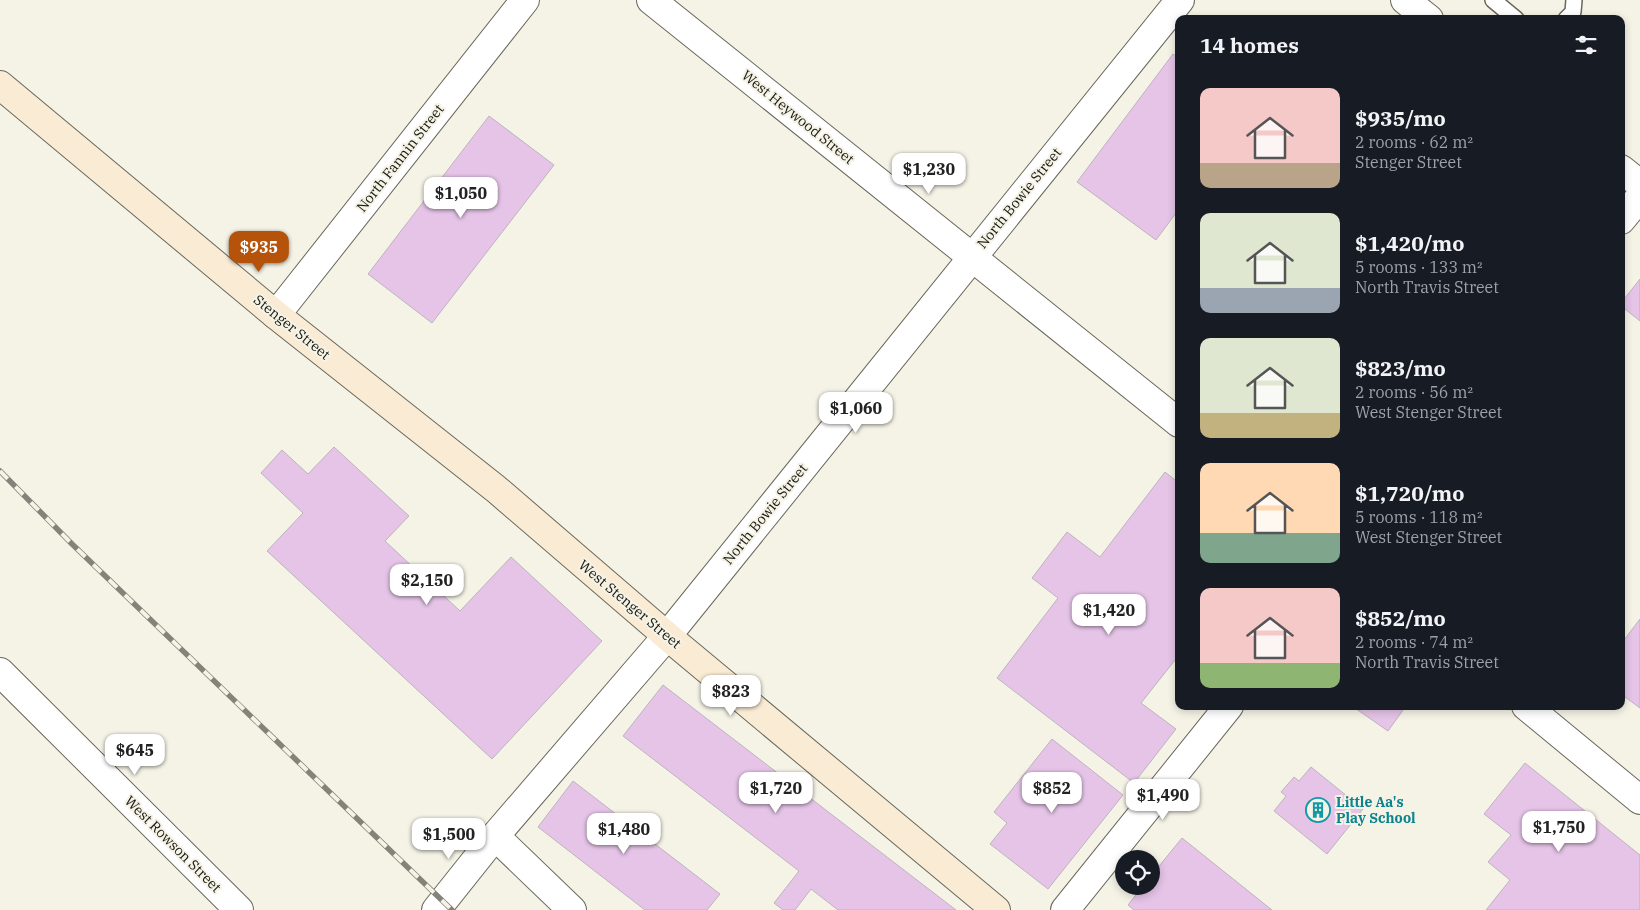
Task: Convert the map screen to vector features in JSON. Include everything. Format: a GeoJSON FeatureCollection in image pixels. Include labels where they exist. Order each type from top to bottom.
{"type":"FeatureCollection","features":[{"type":"Feature","properties":{"kind":"street","name":"North Fannin Street"},"geometry":{"type":"LineString","coordinates":[[276,315],[525,0]]}},
{"type":"Feature","properties":{"kind":"street","name":"West Heywood Street"},"geometry":{"type":"LineString","coordinates":[[651,0],[1175,420]]}},
{"type":"Feature","properties":{"kind":"street","name":"North Bowie Street"},"geometry":{"type":"LineString","coordinates":[[436,910],[495,836],[667,636],[1180,0]]}},
{"type":"Feature","properties":{"kind":"street"},"geometry":{"type":"LineString","coordinates":[[1405,0],[1424,15]]}},
{"type":"Feature","properties":{"kind":"street","name":"Stenger Street"},"geometry":{"type":"LineString","coordinates":[[0,85],[276,315],[496,489]]}},
{"type":"Feature","properties":{"kind":"street"},"geometry":{"type":"LineString","coordinates":[[1625,172],[1640,184]]}},
{"type":"Feature","properties":{"kind":"street"},"geometry":{"type":"LineString","coordinates":[[1625,215],[1640,197]]}},
{"type":"Feature","properties":{"kind":"street","name":"West Stenger Street"},"geometry":{"type":"LineString","coordinates":[[496,489],[667,636],[996,910]]}},
{"type":"Feature","properties":{"kind":"street","name":"West Rowson Street"},"geometry":{"type":"LineString","coordinates":[[0,672],[239,910]]}},
{"type":"Feature","properties":{"kind":"street"},"geometry":{"type":"LineString","coordinates":[[1065,910],[1226,710]]}},
{"type":"Feature","properties":{"kind":"street"},"geometry":{"type":"LineString","coordinates":[[1531,710],[1640,800]]}},
{"type":"Feature","properties":{"kind":"street"},"geometry":{"type":"LineString","coordinates":[[495,836],[572,910]]}},
{"type":"Feature","properties":{"kind":"lane"},"geometry":{"type":"LineString","coordinates":[[1493,0],[1511,15]]}},
{"type":"Feature","properties":{"kind":"lane"},"geometry":{"type":"LineString","coordinates":[[1570,15],[1573,12],[1574,0]]}},
{"type":"Feature","properties":{"kind":"building"},"geometry":{"type":"Polygon","coordinates":[[[1173,54],[1175,55],[1175,214],[1156,240],[1077,182],[1173,54]]]}},
{"type":"Feature","properties":{"kind":"building"},"geometry":{"type":"Polygon","coordinates":[[[489,116],[554,165],[432,323],[368,274],[489,116]]]}},
{"type":"Feature","properties":{"kind":"building"},"geometry":{"type":"Polygon","coordinates":[[[1640,279],[1640,321],[1625,309],[1625,298],[1640,279]]]}},
{"type":"Feature","properties":{"kind":"building"},"geometry":{"type":"Polygon","coordinates":[[[334,447],[409,516],[385,541],[460,611],[511,557],[602,641],[492,759],[267,551],[303,513],[261,473],[282,450],[308,474],[334,447]]]}},
{"type":"Feature","properties":{"kind":"building"},"geometry":{"type":"Polygon","coordinates":[[[1165,472],[1175,480],[1175,660],[1141,703],[1176,729],[1134,783],[997,678],[1058,598],[1032,578],[1067,532],[1100,557],[1165,472]]]}},
{"type":"Feature","properties":{"kind":"building"},"geometry":{"type":"Polygon","coordinates":[[[1640,619],[1640,708],[1625,697],[1625,639],[1640,619]]]}},
{"type":"Feature","properties":{"kind":"building"},"geometry":{"type":"Polygon","coordinates":[[[663,685],[956,910],[838,910],[811,889],[795,910],[783,910],[774,903],[799,871],[623,736],[663,685]]]}},
{"type":"Feature","properties":{"kind":"building"},"geometry":{"type":"Polygon","coordinates":[[[1358,710],[1403,710],[1388,731],[1358,710]]]}},
{"type":"Feature","properties":{"kind":"building"},"geometry":{"type":"Polygon","coordinates":[[[1052,739],[1123,795],[1048,889],[990,844],[1007,823],[994,812],[1052,739]]]}},
{"type":"Feature","properties":{"kind":"building"},"geometry":{"type":"Polygon","coordinates":[[[1525,763],[1640,855],[1640,910],[1486,910],[1510,880],[1488,862],[1511,835],[1484,814],[1525,763]]]}},
{"type":"Feature","properties":{"kind":"building","name":"Little Aa's Play School"},"geometry":{"type":"Polygon","coordinates":[[[1311,767],[1363,809],[1327,854],[1274,811],[1286,796],[1281,792],[1294,777],[1299,781],[1311,767]]]}},
{"type":"Feature","properties":{"kind":"building"},"geometry":{"type":"Polygon","coordinates":[[[573,781],[720,894],[707,910],[645,910],[538,827],[573,781]]]}},
{"type":"Feature","properties":{"kind":"building"},"geometry":{"type":"Polygon","coordinates":[[[1182,838],[1272,910],[1134,910],[1128,905],[1136,895],[1160,895],[1160,865],[1182,838]]]}},
{"type":"Feature","properties":{"kind":"railway"},"geometry":{"type":"LineString","coordinates":[[0,471],[72,544],[452,910]]}},
{"type":"Feature","properties":{"kind":"place","name":"Little Aa's Play School"},"geometry":{"type":"Point","coordinates":[1318,810]}}]}
